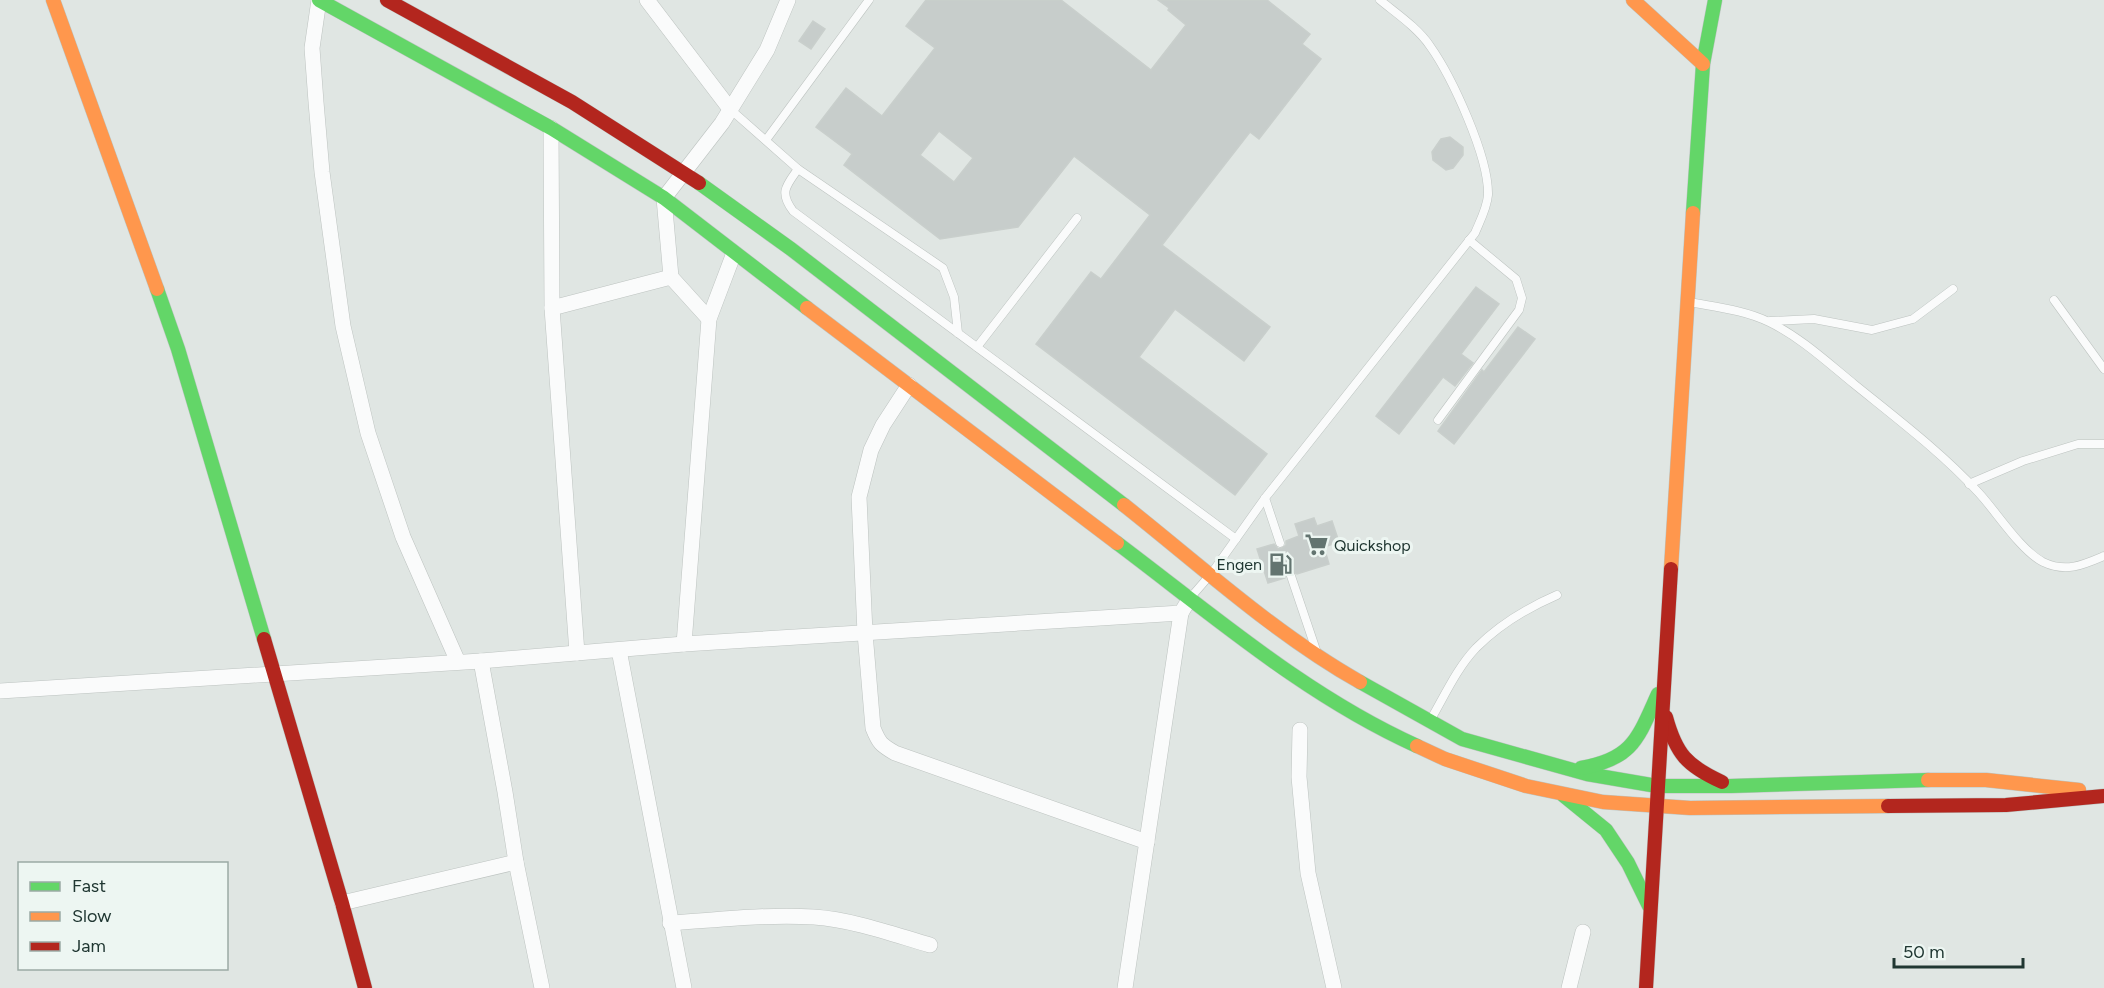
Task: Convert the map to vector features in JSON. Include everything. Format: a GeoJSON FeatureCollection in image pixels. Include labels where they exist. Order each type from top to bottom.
{"type":"FeatureCollection","features":[{"type":"Feature","properties":{"kind":"street"},"geometry":{"type":"LineString","coordinates":[[53,0],[178,349],[365,988]]}},
{"type":"Feature","properties":{"kind":"street"},"geometry":{"type":"LineString","coordinates":[[458,662],[399,527],[368,433],[343,326],[322,172],[312,48],[319,0],[551,128],[664,198],[1301,682],[1394,736],[1445,759],[1526,786],[1603,802],[1702,808],[2006,805],[2104,795]]}},
{"type":"Feature","properties":{"kind":"street"},"geometry":{"type":"LineString","coordinates":[[387,0],[572,102],[685,173],[800,256],[1279,629],[1318,657],[1462,739],[1587,774],[1657,786],[1986,780],[2056,787],[2104,795]]}},
{"type":"Feature","properties":{"kind":"street"},"geometry":{"type":"LineString","coordinates":[[647,0],[730,109]]}},
{"type":"Feature","properties":{"kind":"street"},"geometry":{"type":"LineString","coordinates":[[709,320],[671,277],[664,198],[685,173],[730,109],[767,50],[788,0]]}},
{"type":"Feature","properties":{"kind":"street"},"geometry":{"type":"LineString","coordinates":[[1633,0],[1703,64]]}},
{"type":"Feature","properties":{"kind":"street"},"geometry":{"type":"LineString","coordinates":[[1646,988],[1663,683],[1703,64],[1715,0]]}},
{"type":"Feature","properties":{"kind":"street"},"geometry":{"type":"LineString","coordinates":[[551,128],[552,308],[577,653]]}},
{"type":"Feature","properties":{"kind":"street"},"geometry":{"type":"LineString","coordinates":[[684,644],[709,320],[734,253]]}},
{"type":"Feature","properties":{"kind":"street"},"geometry":{"type":"LineString","coordinates":[[552,308],[671,277]]}},
{"type":"Feature","properties":{"kind":"street"},"geometry":{"type":"LineString","coordinates":[[909,385],[883,425],[871,450],[859,497],[865,633],[873,728],[882,746],[895,753],[1147,842]]}},
{"type":"Feature","properties":{"kind":"street"},"geometry":{"type":"LineString","coordinates":[[1125,988],[1181,613],[1190,598]]}},
{"type":"Feature","properties":{"kind":"street"},"geometry":{"type":"LineString","coordinates":[[0,691],[273,675],[684,644],[1181,613]]}},
{"type":"Feature","properties":{"kind":"street"},"geometry":{"type":"LineString","coordinates":[[619,650],[684,988]]}},
{"type":"Feature","properties":{"kind":"street"},"geometry":{"type":"LineString","coordinates":[[481,661],[516,862],[542,988]]}},
{"type":"Feature","properties":{"kind":"street"},"geometry":{"type":"LineString","coordinates":[[1571,770],[1603,765],[1626,752],[1640,734],[1663,683]]}},
{"type":"Feature","properties":{"kind":"street"},"geometry":{"type":"LineString","coordinates":[[1662,702],[1675,745],[1685,762],[1697,772],[1731,786]]}},
{"type":"Feature","properties":{"kind":"street"},"geometry":{"type":"LineString","coordinates":[[1300,730],[1299,777],[1308,873],[1334,988]]}},
{"type":"Feature","properties":{"kind":"street"},"geometry":{"type":"LineString","coordinates":[[1560,793],[1606,830],[1628,862],[1651,909]]}},
{"type":"Feature","properties":{"kind":"street"},"geometry":{"type":"LineString","coordinates":[[342,903],[516,862]]}},
{"type":"Feature","properties":{"kind":"street"},"geometry":{"type":"LineString","coordinates":[[670,923],[789,916],[815,917],[850,922],[930,945]]}},
{"type":"Feature","properties":{"kind":"street"},"geometry":{"type":"LineString","coordinates":[[1569,988],[1583,932]]}},
{"type":"Feature","properties":{"kind":"lane"},"geometry":{"type":"LineString","coordinates":[[766,140],[869,0]]}},
{"type":"Feature","properties":{"kind":"lane"},"geometry":{"type":"LineString","coordinates":[[1190,598],[1265,498],[1469,240],[1482,218],[1488,194],[1473,131],[1430,46],[1404,19],[1380,0]]}},
{"type":"Feature","properties":{"kind":"lane"},"geometry":{"type":"LineString","coordinates":[[730,109],[798,169],[944,268],[954,297],[958,333]]}},
{"type":"Feature","properties":{"kind":"lane"},"geometry":{"type":"LineString","coordinates":[[798,169],[785,188],[786,201],[793,211],[1236,538]]}},
{"type":"Feature","properties":{"kind":"lane"},"geometry":{"type":"LineString","coordinates":[[977,347],[1077,219]]}},
{"type":"Feature","properties":{"kind":"lane"},"geometry":{"type":"LineString","coordinates":[[1438,420],[1519,310],[1522,298],[1516,279],[1469,240]]}},
{"type":"Feature","properties":{"kind":"lane"},"geometry":{"type":"LineString","coordinates":[[1768,321],[1814,319],[1872,330],[1913,319],[1953,289]]}},
{"type":"Feature","properties":{"kind":"lane"},"geometry":{"type":"LineString","coordinates":[[2054,300],[2104,369]]}},
{"type":"Feature","properties":{"kind":"lane"},"geometry":{"type":"LineString","coordinates":[[1688,302],[1768,321],[1807,345],[1929,446],[1969,484],[2027,549],[2042,561],[2056,566],[2075,568],[2104,556]]}},
{"type":"Feature","properties":{"kind":"lane"},"geometry":{"type":"LineString","coordinates":[[1969,484],[2024,461],[2078,444],[2104,444]]}},
{"type":"Feature","properties":{"kind":"lane"},"geometry":{"type":"LineString","coordinates":[[1265,498],[1280,543]]}},
{"type":"Feature","properties":{"kind":"lane"},"geometry":{"type":"LineString","coordinates":[[1291,576],[1318,657]]}},
{"type":"Feature","properties":{"kind":"lane"},"geometry":{"type":"LineString","coordinates":[[1431,720],[1454,678],[1475,650],[1498,629],[1530,607],[1557,595]]}},
{"type":"Feature","properties":{"kind":"building"},"geometry":{"type":"Polygon","coordinates":[[[926,0],[1061,0],[1151,70],[1186,25],[1158,0],[1267,0],[1310,34],[1302,44],[1321,59],[1259,139],[1250,132],[1162,245],[1270,327],[1244,361],[1175,309],[1139,357],[1267,454],[1235,495],[1036,344],[1091,272],[1101,279],[1150,215],[1074,156],[1018,227],[940,239],[844,165],[852,154],[816,127],[846,88],[882,116],[935,48],[906,26],[926,0]],[[939,131],[920,155],[954,182],[973,158],[939,131]]]}},
{"type":"Feature","properties":{"kind":"building"},"geometry":{"type":"Polygon","coordinates":[[[813,21],[825,29],[811,49],[799,41],[813,21]]]}},
{"type":"Feature","properties":{"kind":"building"},"geometry":{"type":"Polygon","coordinates":[[[1450,137],[1463,147],[1463,155],[1453,168],[1446,170],[1433,160],[1432,152],[1441,139],[1450,137]]]}},
{"type":"Feature","properties":{"kind":"building"},"geometry":{"type":"Polygon","coordinates":[[[1476,287],[1499,304],[1461,354],[1473,363],[1455,386],[1443,377],[1399,434],[1376,416],[1476,287]]]}},
{"type":"Feature","properties":{"kind":"building"},"geometry":{"type":"Polygon","coordinates":[[[1518,327],[1535,339],[1454,444],[1438,431],[1482,370],[1484,372],[1518,327]]]}},
{"type":"Feature","properties":{"kind":"building"},"geometry":{"type":"Polygon","coordinates":[[[1314,518],[1317,526],[1332,521],[1339,542],[1324,547],[1329,564],[1297,574],[1290,570],[1286,573],[1285,578],[1268,583],[1257,549],[1274,544],[1278,549],[1282,548],[1286,545],[1286,541],[1299,536],[1295,524],[1314,518]]]}},
{"type":"Feature","properties":{"kind":"traffic: fast"},"geometry":{"type":"LineString","coordinates":[[319,0],[551,128],[664,198],[807,308]]}},
{"type":"Feature","properties":{"kind":"traffic: fast"},"geometry":{"type":"LineString","coordinates":[[1693,213],[1703,64],[1715,0]]}},
{"type":"Feature","properties":{"kind":"traffic: fast"},"geometry":{"type":"LineString","coordinates":[[699,183],[791,249],[1124,505]]}},
{"type":"Feature","properties":{"kind":"traffic: fast"},"geometry":{"type":"LineString","coordinates":[[157,289],[178,349],[264,639]]}},
{"type":"Feature","properties":{"kind":"traffic: fast"},"geometry":{"type":"LineString","coordinates":[[1117,543],[1261,653],[1299,679],[1376,726],[1417,746]]}},
{"type":"Feature","properties":{"kind":"traffic: fast"},"geometry":{"type":"LineString","coordinates":[[1360,682],[1462,739],[1587,774],[1657,786],[1928,780]]}},
{"type":"Feature","properties":{"kind":"traffic: fast"},"geometry":{"type":"LineString","coordinates":[[1581,768],[1612,759],[1632,744],[1645,723],[1658,694]]}},
{"type":"Feature","properties":{"kind":"traffic: fast"},"geometry":{"type":"LineString","coordinates":[[1563,795],[1606,830],[1628,863],[1649,906]]}},
{"type":"Feature","properties":{"kind":"traffic: slow"},"geometry":{"type":"LineString","coordinates":[[53,0],[157,289]]}},
{"type":"Feature","properties":{"kind":"traffic: slow"},"geometry":{"type":"LineString","coordinates":[[1633,0],[1703,64]]}},
{"type":"Feature","properties":{"kind":"traffic: slow"},"geometry":{"type":"LineString","coordinates":[[1671,569],[1693,213]]}},
{"type":"Feature","properties":{"kind":"traffic: slow"},"geometry":{"type":"LineString","coordinates":[[807,308],[1117,543]]}},
{"type":"Feature","properties":{"kind":"traffic: slow"},"geometry":{"type":"LineString","coordinates":[[1124,505],[1268,621],[1360,682]]}},
{"type":"Feature","properties":{"kind":"traffic: slow"},"geometry":{"type":"LineString","coordinates":[[1417,746],[1445,759],[1526,786],[1603,802],[1690,808],[1888,806]]}},
{"type":"Feature","properties":{"kind":"traffic: slow"},"geometry":{"type":"LineString","coordinates":[[1928,780],[1986,780],[2079,790]]}},
{"type":"Feature","properties":{"kind":"traffic: jam"},"geometry":{"type":"LineString","coordinates":[[387,0],[572,102],[699,183]]}},
{"type":"Feature","properties":{"kind":"traffic: jam"},"geometry":{"type":"LineString","coordinates":[[1646,988],[1671,569]]}},
{"type":"Feature","properties":{"kind":"traffic: jam"},"geometry":{"type":"LineString","coordinates":[[264,639],[365,988]]}},
{"type":"Feature","properties":{"kind":"traffic: jam"},"geometry":{"type":"LineString","coordinates":[[1666,717],[1674,741],[1685,757],[1700,770],[1722,782]]}},
{"type":"Feature","properties":{"kind":"traffic: jam"},"geometry":{"type":"LineString","coordinates":[[1888,806],[2006,805],[2104,796]]}},
{"type":"Feature","properties":{"kind":"place","name":"Quickshop"},"geometry":{"type":"Point","coordinates":[1316,545]}},
{"type":"Feature","properties":{"kind":"place","name":"Engen"},"geometry":{"type":"Point","coordinates":[1280,564]}}]}
